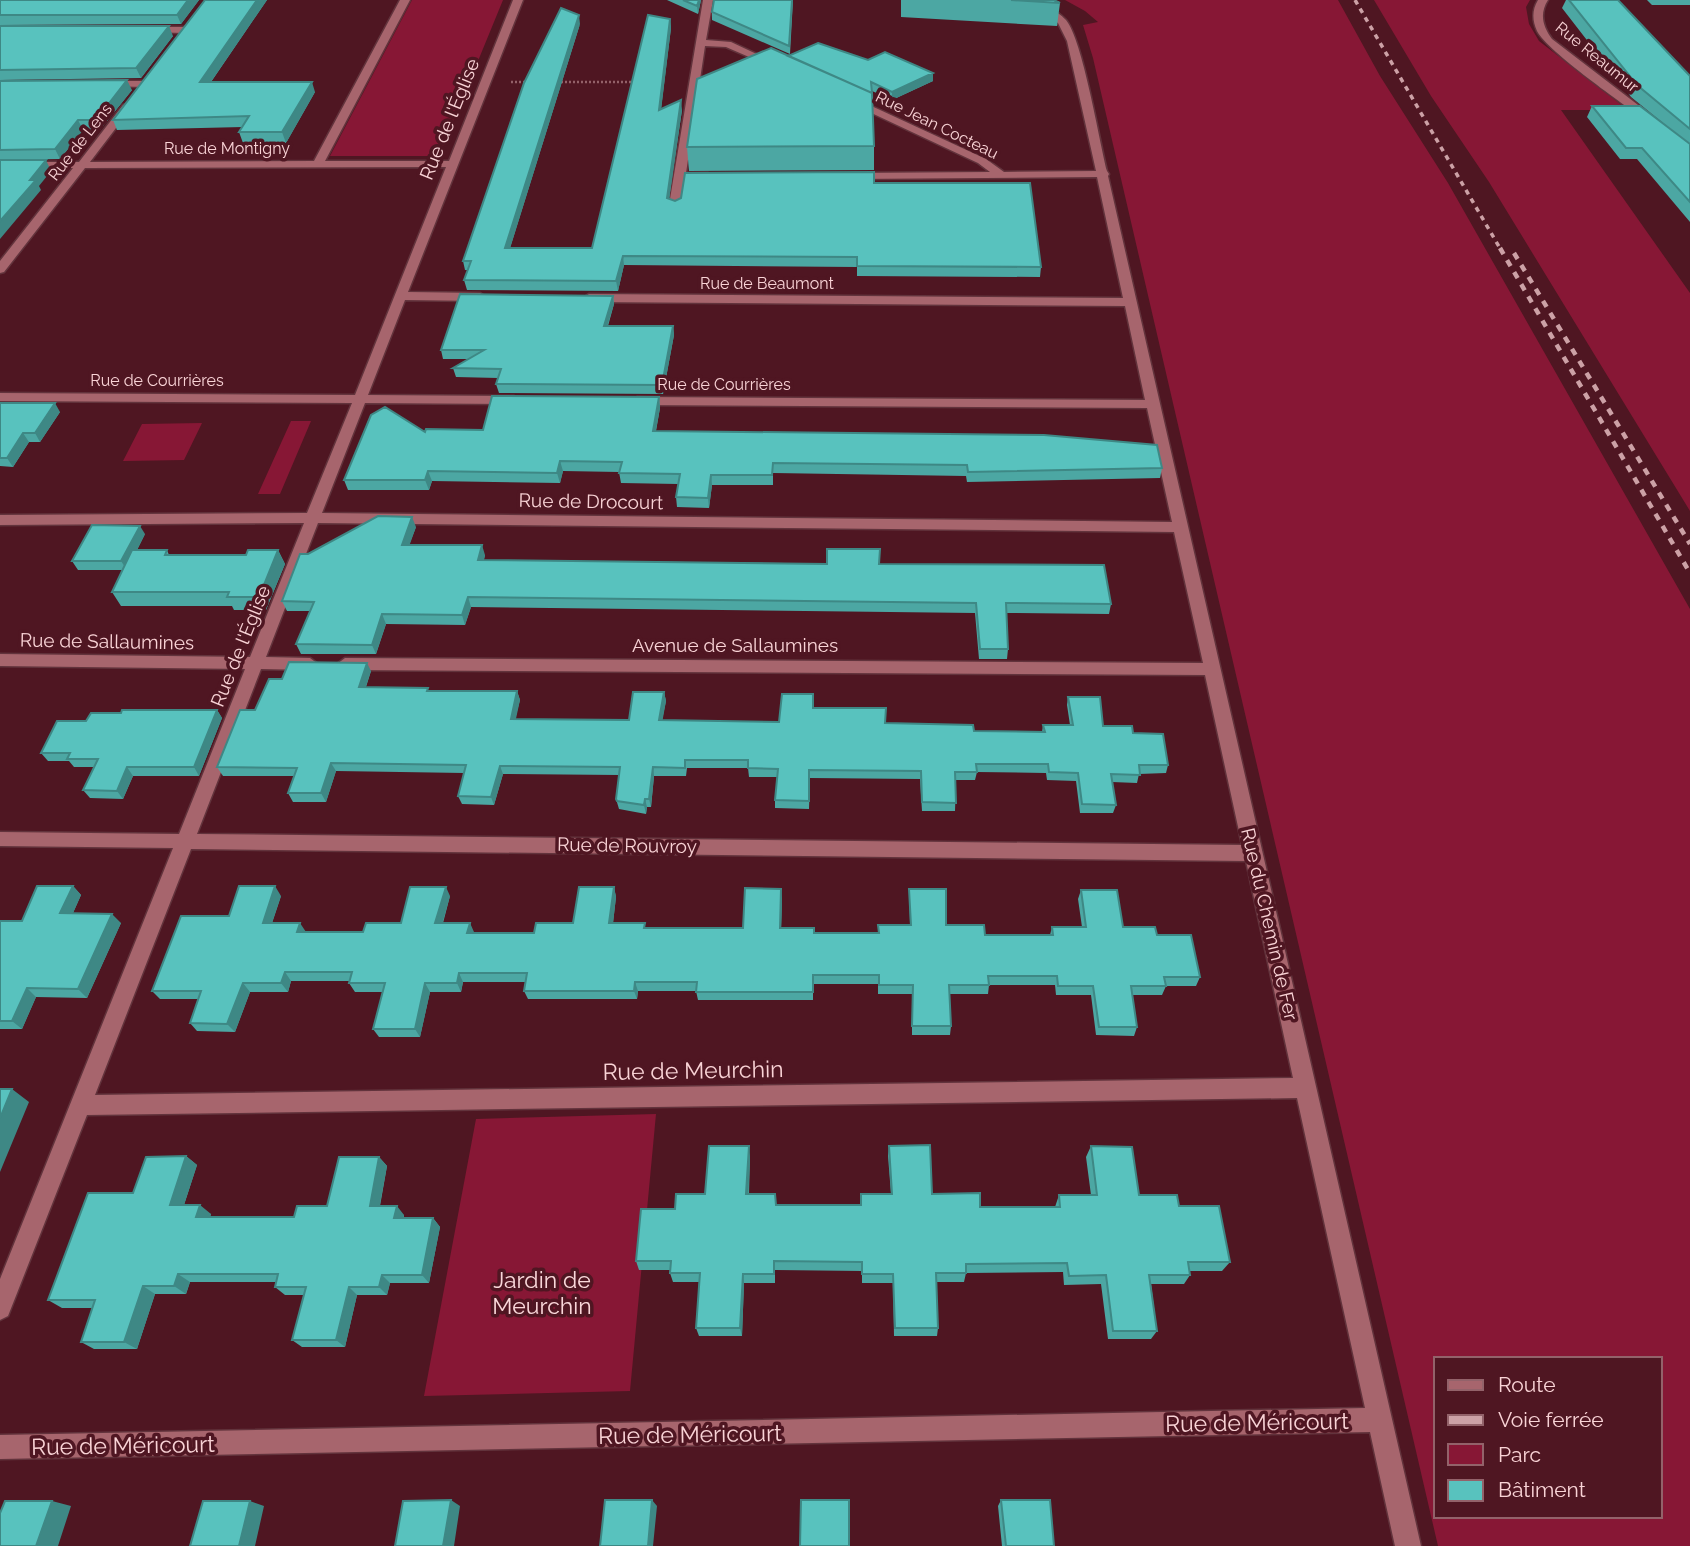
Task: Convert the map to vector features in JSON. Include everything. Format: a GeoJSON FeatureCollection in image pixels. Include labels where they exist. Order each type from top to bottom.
{"type":"FeatureCollection","features":[{"type":"Feature","properties":{"kind":"street"},"geometry":{"type":"LineString","coordinates":[[318,164],[405,0]]}},
{"type":"Feature","properties":{"kind":"street","name":"Rue de l'Église"},"geometry":{"type":"LineString","coordinates":[[0,1308],[311,518],[519,0]]}},
{"type":"Feature","properties":{"kind":"street"},"geometry":{"type":"LineString","coordinates":[[675,205],[708,0]]}},
{"type":"Feature","properties":{"kind":"street","name":"Rue du Chemin de Fer"},"geometry":{"type":"LineString","coordinates":[[1028,0],[1067,26],[1104,174],[1408,1546]]}},
{"type":"Feature","properties":{"kind":"street","name":"Rue Reaumur"},"geometry":{"type":"LineString","coordinates":[[1543,0],[1538,7],[1538,19],[1542,33],[1549,41],[1664,131]]}},
{"type":"Feature","properties":{"kind":"street"},"geometry":{"type":"LineString","coordinates":[[177,41],[192,20]]}},
{"type":"Feature","properties":{"kind":"street"},"geometry":{"type":"LineString","coordinates":[[132,30],[185,30]]}},
{"type":"Feature","properties":{"kind":"street"},"geometry":{"type":"LineString","coordinates":[[703,43],[728,44],[788,71]]}},
{"type":"Feature","properties":{"kind":"street","name":"Rue de Lens"},"geometry":{"type":"LineString","coordinates":[[0,268],[153,73]]}},
{"type":"Feature","properties":{"kind":"street"},"geometry":{"type":"LineString","coordinates":[[92,84],[145,84]]}},
{"type":"Feature","properties":{"kind":"street","name":"Rue Jean Cocteau"},"geometry":{"type":"LineString","coordinates":[[835,93],[975,158],[1003,175]]}},
{"type":"Feature","properties":{"kind":"street","name":"Rue de Montigny"},"geometry":{"type":"LineString","coordinates":[[0,165],[453,164]]}},
{"type":"Feature","properties":{"kind":"street","name":"Rue Jean Cocteau"},"geometry":{"type":"LineString","coordinates":[[841,176],[1104,174]]}},
{"type":"Feature","properties":{"kind":"street"},"geometry":{"type":"LineString","coordinates":[[680,177],[720,176]]}},
{"type":"Feature","properties":{"kind":"street"},"geometry":{"type":"LineString","coordinates":[[402,296],[498,297]]}},
{"type":"Feature","properties":{"kind":"street","name":"Rue de Beaumont"},"geometry":{"type":"LineString","coordinates":[[581,298],[1131,302]]}},
{"type":"Feature","properties":{"kind":"street","name":"Rue de Courrières"},"geometry":{"type":"LineString","coordinates":[[0,397],[527,400]]}},
{"type":"Feature","properties":{"kind":"street","name":"Rue de Courrières"},"geometry":{"type":"LineString","coordinates":[[624,400],[1154,404]]}},
{"type":"Feature","properties":{"kind":"street","name":"Rue de Drocourt"},"geometry":{"type":"LineString","coordinates":[[0,520],[311,518],[1181,527]]}},
{"type":"Feature","properties":{"kind":"street","name":"Rue de Sallaumines"},"geometry":{"type":"LineString","coordinates":[[0,660],[256,663]]}},
{"type":"Feature","properties":{"kind":"street","name":"Avenue de Sallaumines"},"geometry":{"type":"LineString","coordinates":[[256,663],[1213,669]]}},
{"type":"Feature","properties":{"kind":"street","name":"Rue de Rouvroy"},"geometry":{"type":"LineString","coordinates":[[0,839],[1254,853]]}},
{"type":"Feature","properties":{"kind":"street","name":"Rue de Meurchin"},"geometry":{"type":"LineString","coordinates":[[80,1105],[1306,1088]]}},
{"type":"Feature","properties":{"kind":"street","name":"Rue de Méricourt"},"geometry":{"type":"LineString","coordinates":[[0,1447],[1380,1420]]}},
{"type":"Feature","properties":{"kind":"path"},"geometry":{"type":"LineString","coordinates":[[486,82],[542,82]]}},
{"type":"Feature","properties":{"kind":"path"},"geometry":{"type":"LineString","coordinates":[[556,82],[640,82]]}},
{"type":"Feature","properties":{"kind":"green space"},"geometry":{"type":"Polygon","coordinates":[[[412,0],[503,0],[439,156],[330,156],[412,0]]]}},
{"type":"Feature","properties":{"kind":"green space"},"geometry":{"type":"Polygon","coordinates":[[[1065,0],[1338,0],[1380,76],[1448,183],[1690,609],[1690,1546],[1438,1546],[1093,58],[1083,25],[1098,22],[1065,0]]]}},
{"type":"Feature","properties":{"kind":"green space"},"geometry":{"type":"Polygon","coordinates":[[[1374,0],[1530,0],[1526,7],[1529,24],[1539,41],[1628,110],[1561,110],[1690,293],[1690,511],[1489,182],[1431,96],[1374,0]]]}},
{"type":"Feature","properties":{"kind":"green space"},"geometry":{"type":"Polygon","coordinates":[[[291,421],[311,421],[280,494],[258,494],[291,421]]]}},
{"type":"Feature","properties":{"kind":"green space"},"geometry":{"type":"Polygon","coordinates":[[[202,423],[184,460],[123,461],[142,424],[202,423]]]}},
{"type":"Feature","properties":{"kind":"green space","name":"Jardin de Meurchin"},"geometry":{"type":"Polygon","coordinates":[[[656,1114],[630,1391],[424,1396],[476,1119],[656,1114]]]}},
{"type":"Feature","properties":{"kind":"building"},"geometry":{"type":"Polygon","coordinates":[[[0,0],[188,0],[177,15],[0,15],[0,0]]]}},
{"type":"Feature","properties":{"kind":"building"},"geometry":{"type":"Polygon","coordinates":[[[205,0],[257,0],[200,82],[312,82],[282,132],[239,132],[249,116],[113,120],[205,0]]]}},
{"type":"Feature","properties":{"kind":"building"},"geometry":{"type":"Polygon","coordinates":[[[683,0],[699,0],[697,6],[683,0]]]}},
{"type":"Feature","properties":{"kind":"building"},"geometry":{"type":"Polygon","coordinates":[[[714,0],[792,0],[789,46],[712,12],[714,0]]]}},
{"type":"Feature","properties":{"kind":"building"},"geometry":{"type":"Polygon","coordinates":[[[1011,0],[1054,0],[1060,3],[1011,0]]]}},
{"type":"Feature","properties":{"kind":"building"},"geometry":{"type":"Polygon","coordinates":[[[1569,0],[1618,0],[1690,76],[1690,129],[1637,85],[1569,0]]]}},
{"type":"Feature","properties":{"kind":"building"},"geometry":{"type":"Polygon","coordinates":[[[561,8],[579,15],[505,248],[592,248],[648,15],[670,19],[659,110],[681,100],[667,198],[675,201],[681,198],[685,173],[874,172],[874,183],[1030,183],[1041,267],[857,266],[857,257],[623,256],[616,281],[464,280],[471,261],[463,261],[524,83],[561,8]]]}},
{"type":"Feature","properties":{"kind":"building"},"geometry":{"type":"Polygon","coordinates":[[[0,26],[169,26],[136,68],[0,70],[0,26]]]}},
{"type":"Feature","properties":{"kind":"building"},"geometry":{"type":"Polygon","coordinates":[[[818,43],[868,60],[885,52],[933,73],[892,92],[871,82],[872,93],[788,56],[818,43]]]}},
{"type":"Feature","properties":{"kind":"building"},"geometry":{"type":"Polygon","coordinates":[[[771,48],[872,93],[874,146],[687,147],[697,79],[771,48]]]}},
{"type":"Feature","properties":{"kind":"building"},"geometry":{"type":"Polygon","coordinates":[[[127,80],[96,120],[78,120],[55,149],[0,150],[0,81],[127,80]]]}},
{"type":"Feature","properties":{"kind":"building"},"geometry":{"type":"Polygon","coordinates":[[[1592,106],[1640,106],[1690,144],[1690,202],[1642,148],[1626,148],[1592,106]]]}},
{"type":"Feature","properties":{"kind":"building"},"geometry":{"type":"Polygon","coordinates":[[[0,160],[46,160],[30,180],[36,180],[0,221],[0,160]]]}},
{"type":"Feature","properties":{"kind":"building"},"geometry":{"type":"Polygon","coordinates":[[[460,294],[613,296],[604,326],[673,326],[662,385],[496,384],[501,369],[453,368],[484,350],[441,350],[460,294]]]}},
{"type":"Feature","properties":{"kind":"building"},"geometry":{"type":"Polygon","coordinates":[[[492,396],[659,397],[653,431],[1044,435],[1157,445],[1162,468],[968,472],[967,465],[773,463],[772,475],[711,475],[708,498],[676,497],[680,474],[619,473],[622,462],[560,461],[557,473],[428,471],[425,480],[344,480],[371,415],[385,407],[425,432],[426,429],[483,430],[492,396]]]}},
{"type":"Feature","properties":{"kind":"building"},"geometry":{"type":"Polygon","coordinates":[[[0,403],[55,403],[35,433],[23,433],[7,458],[0,458],[0,403]]]}},
{"type":"Feature","properties":{"kind":"building"},"geometry":{"type":"Polygon","coordinates":[[[378,516],[412,517],[402,545],[482,545],[478,560],[827,564],[827,549],[880,549],[879,564],[1104,565],[1111,604],[1006,603],[1008,649],[980,649],[976,603],[468,597],[462,615],[382,614],[372,645],[296,644],[314,602],[282,601],[300,554],[308,554],[378,516]]]}},
{"type":"Feature","properties":{"kind":"building"},"geometry":{"type":"Polygon","coordinates":[[[92,525],[140,526],[121,561],[72,561],[92,525]]]}},
{"type":"Feature","properties":{"kind":"building"},"geometry":{"type":"Polygon","coordinates":[[[132,550],[167,550],[165,555],[246,555],[248,550],[278,550],[259,597],[227,597],[229,592],[112,592],[132,550]]]}},
{"type":"Feature","properties":{"kind":"building"},"geometry":{"type":"Polygon","coordinates":[[[289,662],[367,663],[359,687],[428,688],[427,691],[517,691],[511,719],[629,720],[633,692],[664,692],[659,720],[779,722],[782,694],[813,694],[813,708],[886,708],[885,723],[973,725],[974,731],[1045,732],[1043,725],[1073,725],[1068,697],[1100,697],[1103,726],[1132,726],[1133,733],[1163,734],[1168,765],[1139,765],[1140,775],[1111,774],[1116,805],[1082,804],[1078,773],[1049,772],[1048,764],[976,764],[977,772],[955,772],[956,803],[922,802],[921,771],[809,770],[809,801],[775,800],[778,769],[748,768],[748,760],[685,760],[685,768],[653,767],[649,799],[645,799],[644,805],[617,801],[620,767],[500,766],[491,797],[458,796],[466,765],[331,763],[321,793],[288,793],[297,768],[217,767],[240,710],[255,710],[269,679],[282,679],[289,662]]]}},
{"type":"Feature","properties":{"kind":"building"},"geometry":{"type":"Polygon","coordinates":[[[122,710],[217,710],[194,767],[127,767],[117,791],[83,790],[98,759],[67,759],[70,753],[41,753],[57,721],[86,721],[91,713],[121,713],[122,710]]]}},
{"type":"Feature","properties":{"kind":"building"},"geometry":{"type":"Polygon","coordinates":[[[37,886],[73,886],[60,913],[112,914],[78,989],[27,988],[12,1021],[0,1021],[0,921],[22,921],[37,886]]]}},
{"type":"Feature","properties":{"kind":"building"},"geometry":{"type":"Polygon","coordinates":[[[239,886],[275,886],[263,923],[300,923],[297,932],[363,932],[366,923],[401,923],[410,887],[446,887],[435,923],[470,923],[467,933],[534,933],[536,923],[573,923],[579,887],[614,887],[609,923],[645,923],[644,928],[743,928],[745,888],[781,889],[780,928],[814,928],[814,933],[879,933],[878,925],[911,925],[909,889],[946,889],[946,925],[984,925],[985,935],[1053,935],[1052,927],[1086,927],[1081,890],[1117,890],[1123,927],[1155,927],[1157,935],[1191,935],[1200,977],[1164,977],[1166,986],[1131,986],[1137,1027],[1099,1027],[1093,986],[1058,986],[1057,976],[988,976],[989,985],[949,985],[951,1026],[912,1026],[913,985],[879,985],[879,975],[813,975],[813,992],[696,992],[697,982],[635,982],[634,991],[524,991],[527,973],[459,973],[457,983],[425,983],[415,1029],[373,1029],[385,983],[349,983],[352,972],[285,972],[281,983],[243,983],[227,1024],[190,1023],[201,991],[152,991],[181,916],[229,916],[239,886]]]}},
{"type":"Feature","properties":{"kind":"building"},"geometry":{"type":"Polygon","coordinates":[[[0,1089],[12,1089],[0,1118],[0,1089]]]}},
{"type":"Feature","properties":{"kind":"building"},"geometry":{"type":"Polygon","coordinates":[[[930,1145],[932,1194],[980,1193],[980,1207],[1060,1207],[1059,1195],[1097,1195],[1091,1146],[1132,1147],[1139,1195],[1177,1195],[1179,1206],[1219,1206],[1230,1262],[1188,1262],[1190,1275],[1149,1275],[1157,1331],[1113,1331],[1106,1275],[1069,1276],[1067,1263],[966,1264],[966,1273],[936,1273],[938,1328],[895,1328],[893,1274],[862,1274],[862,1262],[774,1261],[774,1274],[743,1274],[740,1328],[696,1328],[700,1273],[670,1273],[671,1261],[636,1261],[641,1209],[675,1209],[676,1194],[705,1194],[709,1146],[749,1146],[746,1194],[775,1194],[776,1205],[861,1205],[861,1194],[892,1194],[889,1146],[930,1145]]]}},
{"type":"Feature","properties":{"kind":"building"},"geometry":{"type":"Polygon","coordinates":[[[186,1156],[170,1205],[200,1205],[196,1217],[294,1217],[297,1206],[327,1206],[339,1157],[379,1157],[370,1206],[397,1206],[394,1218],[433,1218],[422,1275],[382,1275],[379,1287],[349,1287],[336,1340],[292,1340],[306,1287],[275,1287],[278,1274],[178,1274],[174,1286],[143,1286],[124,1342],[81,1342],[95,1300],[48,1300],[88,1193],[133,1193],[146,1157],[186,1156]]]}},
{"type":"Feature","properties":{"kind":"building"},"geometry":{"type":"Polygon","coordinates":[[[451,1500],[443,1546],[395,1546],[403,1501],[451,1500]]]}},
{"type":"Feature","properties":{"kind":"building"},"geometry":{"type":"Polygon","coordinates":[[[605,1500],[652,1500],[648,1546],[600,1546],[605,1500]]]}},
{"type":"Feature","properties":{"kind":"building"},"geometry":{"type":"Polygon","coordinates":[[[801,1500],[849,1500],[849,1546],[800,1546],[801,1500]]]}},
{"type":"Feature","properties":{"kind":"building"},"geometry":{"type":"Polygon","coordinates":[[[1001,1500],[1050,1500],[1054,1546],[1006,1546],[1001,1500]]]}},
{"type":"Feature","properties":{"kind":"building"},"geometry":{"type":"Polygon","coordinates":[[[5,1501],[52,1501],[36,1546],[0,1546],[0,1513],[5,1501]]]}},
{"type":"Feature","properties":{"kind":"building"},"geometry":{"type":"Polygon","coordinates":[[[203,1501],[250,1501],[239,1546],[190,1546],[203,1501]]]}},
{"type":"Feature","properties":{"kind":"railway"},"geometry":{"type":"LineString","coordinates":[[1355,0],[1501,250]]}},
{"type":"Feature","properties":{"kind":"railway"},"geometry":{"type":"LineString","coordinates":[[1500,248],[1690,573]]}},
{"type":"Feature","properties":{"kind":"railway"},"geometry":{"type":"LineString","coordinates":[[1514,253],[1690,544]]}}]}
